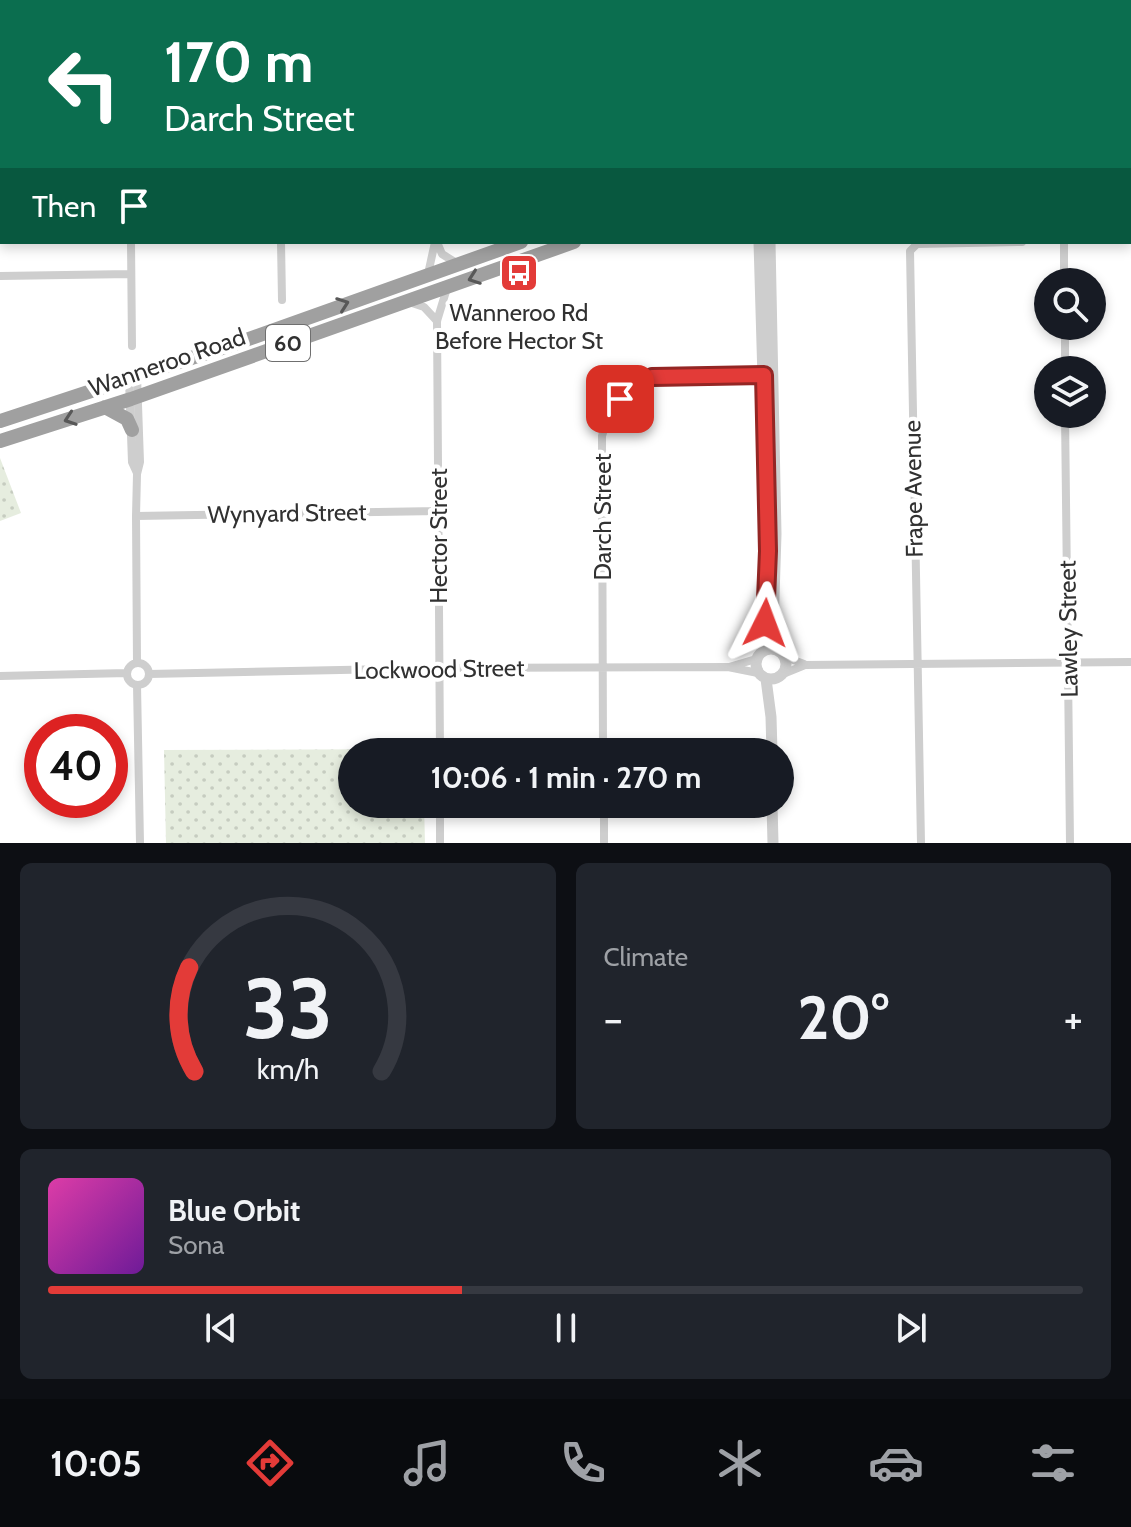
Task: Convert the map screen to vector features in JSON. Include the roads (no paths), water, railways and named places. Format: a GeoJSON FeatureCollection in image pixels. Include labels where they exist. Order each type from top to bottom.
{"type":"FeatureCollection","features":[{"type":"Feature","properties":{"kind":"highway","name":"Wanneroo Road"},"geometry":{"type":"LineString","coordinates":[[0,421],[133,378],[515,244]]}},
{"type":"Feature","properties":{"kind":"highway","name":"Wanneroo Road"},"geometry":{"type":"LineString","coordinates":[[0,441],[135,398],[568,244]]}},
{"type":"Feature","properties":{"kind":"highway"},"geometry":{"type":"LineString","coordinates":[[105,407],[127,419],[132,430]]}},
{"type":"Feature","properties":{"kind":"street"},"geometry":{"type":"LineString","coordinates":[[131,244],[132,346]]}},
{"type":"Feature","properties":{"kind":"street"},"geometry":{"type":"LineString","coordinates":[[281,244],[282,300]]}},
{"type":"Feature","properties":{"kind":"street"},"geometry":{"type":"LineString","coordinates":[[428,274],[436,244]]}},
{"type":"Feature","properties":{"kind":"street"},"geometry":{"type":"LineString","coordinates":[[437,244],[442,254],[459,264]]}},
{"type":"Feature","properties":{"kind":"street"},"geometry":{"type":"LineString","coordinates":[[759,244],[776,534],[773,629],[786,665],[771,717]]}},
{"type":"Feature","properties":{"kind":"street"},"geometry":{"type":"LineString","coordinates":[[770,244],[768,551],[760,655],[772,738]]}},
{"type":"Feature","properties":{"kind":"street","name":"Frape Avenue"},"geometry":{"type":"LineString","coordinates":[[917,244],[910,251],[921,843]]}},
{"type":"Feature","properties":{"kind":"street"},"geometry":{"type":"LineString","coordinates":[[1064,244],[1064,268]]}},
{"type":"Feature","properties":{"kind":"street"},"geometry":{"type":"LineString","coordinates":[[0,276],[131,274]]}},
{"type":"Feature","properties":{"kind":"street","name":"Hector Street"},"geometry":{"type":"LineString","coordinates":[[440,738],[437,321],[447,288]]}},
{"type":"Feature","properties":{"kind":"street"},"geometry":{"type":"LineString","coordinates":[[407,301],[424,307],[437,321]]}},
{"type":"Feature","properties":{"kind":"street","name":"Darch Street"},"geometry":{"type":"LineString","coordinates":[[603,738],[602,436],[611,410],[631,389],[652,377],[769,375]]}},
{"type":"Feature","properties":{"kind":"street"},"geometry":{"type":"LineString","coordinates":[[133,378],[140,462],[136,516],[137,663]]}},
{"type":"Feature","properties":{"kind":"street"},"geometry":{"type":"LineString","coordinates":[[135,398],[132,462],[137,474]]}},
{"type":"Feature","properties":{"kind":"street","name":"Lawley Street"},"geometry":{"type":"LineString","coordinates":[[1065,428],[1070,843]]}},
{"type":"Feature","properties":{"kind":"street","name":"Wynyard Street"},"geometry":{"type":"LineString","coordinates":[[136,516],[438,511]]}},
{"type":"Feature","properties":{"kind":"street"},"geometry":{"type":"LineString","coordinates":[[760,655],[771,649],[805,665]]}},
{"type":"Feature","properties":{"kind":"street","name":"Lockwood Street"},"geometry":{"type":"LineString","coordinates":[[728,667],[760,655]]}},
{"type":"Feature","properties":{"kind":"street"},"geometry":{"type":"LineString","coordinates":[[762,676],[781,675],[805,665],[1131,662]]}},
{"type":"Feature","properties":{"kind":"street"},"geometry":{"type":"LineString","coordinates":[[137,663],[146,665],[149,674],[147,681],[137,685],[130,681],[127,673],[130,666],[137,663]]}},
{"type":"Feature","properties":{"kind":"street","name":"Lockwood Street"},"geometry":{"type":"LineString","coordinates":[[149,674],[439,668],[728,667],[762,676]]}},
{"type":"Feature","properties":{"kind":"street"},"geometry":{"type":"LineString","coordinates":[[0,676],[127,673]]}},
{"type":"Feature","properties":{"kind":"street"},"geometry":{"type":"LineString","coordinates":[[137,685],[140,843]]}},
{"type":"Feature","properties":{"kind":"street"},"geometry":{"type":"LineString","coordinates":[[440,818],[440,843]]}},
{"type":"Feature","properties":{"kind":"street"},"geometry":{"type":"LineString","coordinates":[[604,818],[604,843]]}},
{"type":"Feature","properties":{"kind":"street"},"geometry":{"type":"LineString","coordinates":[[772,818],[773,843]]}},
{"type":"Feature","properties":{"kind":"place","name":"Wanneroo Rd Before Hector St"},"geometry":{"type":"Point","coordinates":[519,273]}}]}
